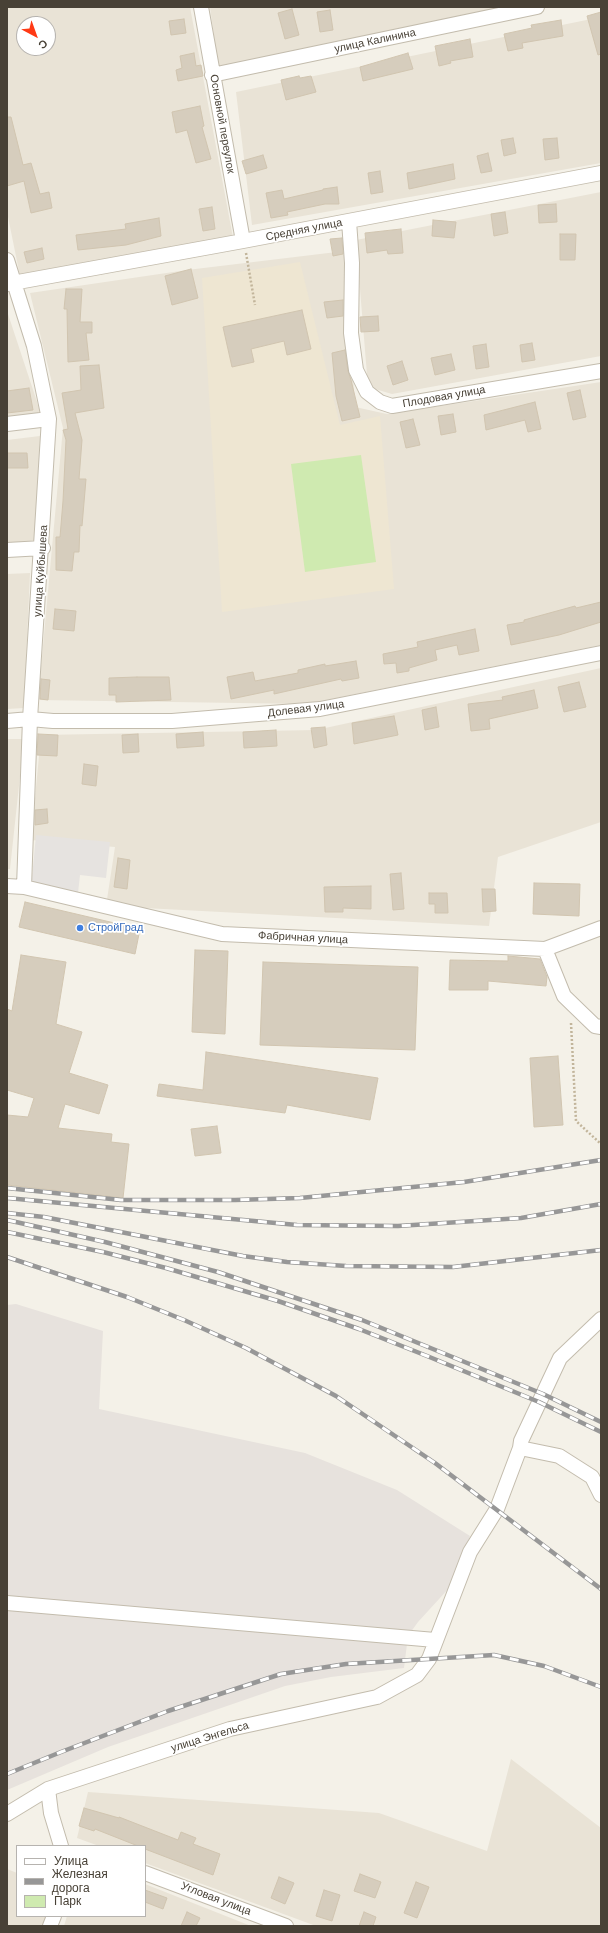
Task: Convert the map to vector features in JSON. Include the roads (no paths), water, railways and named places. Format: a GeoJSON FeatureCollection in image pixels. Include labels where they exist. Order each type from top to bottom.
{"type":"FeatureCollection","features":[{"type":"Feature","properties":{"kind":"street","name":"Основной переулок"},"geometry":{"type":"LineString","coordinates":[[201,7],[243,241]]}},
{"type":"Feature","properties":{"kind":"street","name":"улица Калинина"},"geometry":{"type":"LineString","coordinates":[[212,75],[537,7]]}},
{"type":"Feature","properties":{"kind":"street","name":"Средняя улица"},"geometry":{"type":"LineString","coordinates":[[10,283],[37,280],[601,173]]}},
{"type":"Feature","properties":{"kind":"street","name":"Плодовая улица"},"geometry":{"type":"LineString","coordinates":[[350,221],[352,263],[351,332],[356,370],[367,392],[380,402],[392,406],[601,371]]}},
{"type":"Feature","properties":{"kind":"street","name":"улица Куйбышева"},"geometry":{"type":"LineString","coordinates":[[7,260],[10,283],[34,346],[50,419],[30,719],[24,888]]}},
{"type":"Feature","properties":{"kind":"street"},"geometry":{"type":"LineString","coordinates":[[7,424],[50,419]]}},
{"type":"Feature","properties":{"kind":"street"},"geometry":{"type":"LineString","coordinates":[[7,550],[42,548]]}},
{"type":"Feature","properties":{"kind":"street","name":"Долевая улица"},"geometry":{"type":"LineString","coordinates":[[7,721],[30,719],[53,721],[172,721],[320,709],[601,653]]}},
{"type":"Feature","properties":{"kind":"street","name":"Фабричная улица"},"geometry":{"type":"LineString","coordinates":[[7,886],[24,888],[222,934],[544,949],[601,928]]}},
{"type":"Feature","properties":{"kind":"street"},"geometry":{"type":"LineString","coordinates":[[544,949],[564,996],[595,1026],[601,1027]]}},
{"type":"Feature","properties":{"kind":"street"},"geometry":{"type":"LineString","coordinates":[[7,1603],[435,1640],[470,1552],[497,1510],[520,1448],[521,1441],[560,1358],[601,1319]]}},
{"type":"Feature","properties":{"kind":"street"},"geometry":{"type":"LineString","coordinates":[[520,1448],[558,1456],[592,1477],[601,1495]]}},
{"type":"Feature","properties":{"kind":"street","name":"улица Энгельса"},"geometry":{"type":"LineString","coordinates":[[7,1814],[48,1789],[230,1729],[377,1697],[417,1675],[429,1659],[435,1640]]}},
{"type":"Feature","properties":{"kind":"street"},"geometry":{"type":"LineString","coordinates":[[48,1789],[51,1813],[61,1845]]}},
{"type":"Feature","properties":{"kind":"street","name":"Угловая улица"},"geometry":{"type":"LineString","coordinates":[[146,1873],[286,1926]]}},
{"type":"Feature","properties":{"kind":"railway"},"geometry":{"type":"LineString","coordinates":[[7,1188],[121,1200],[235,1200],[300,1198],[464,1182],[601,1160]]}},
{"type":"Feature","properties":{"kind":"railway"},"geometry":{"type":"LineString","coordinates":[[7,1198],[297,1225],[398,1226],[521,1218],[601,1204]]}},
{"type":"Feature","properties":{"kind":"railway"},"geometry":{"type":"LineString","coordinates":[[7,1213],[44,1217],[243,1256],[287,1262],[346,1266],[453,1267],[601,1250]]}},
{"type":"Feature","properties":{"kind":"railway"},"geometry":{"type":"LineString","coordinates":[[7,1220],[105,1242],[218,1272],[362,1320],[543,1394],[601,1422]]}},
{"type":"Feature","properties":{"kind":"railway"},"geometry":{"type":"LineString","coordinates":[[7,1232],[103,1252],[166,1268],[278,1301],[359,1329],[427,1356],[539,1402],[601,1432]]}},
{"type":"Feature","properties":{"kind":"railway"},"geometry":{"type":"LineString","coordinates":[[7,1257],[127,1297],[184,1320],[246,1348],[336,1396],[435,1463],[601,1589]]}},
{"type":"Feature","properties":{"kind":"railway"},"geometry":{"type":"LineString","coordinates":[[7,1774],[168,1711],[281,1674],[346,1664],[494,1655],[544,1666],[601,1687]]}},
{"type":"Feature","properties":{"kind":"place","name":"СтройГрад"},"geometry":{"type":"Point","coordinates":[80,928]}}]}
